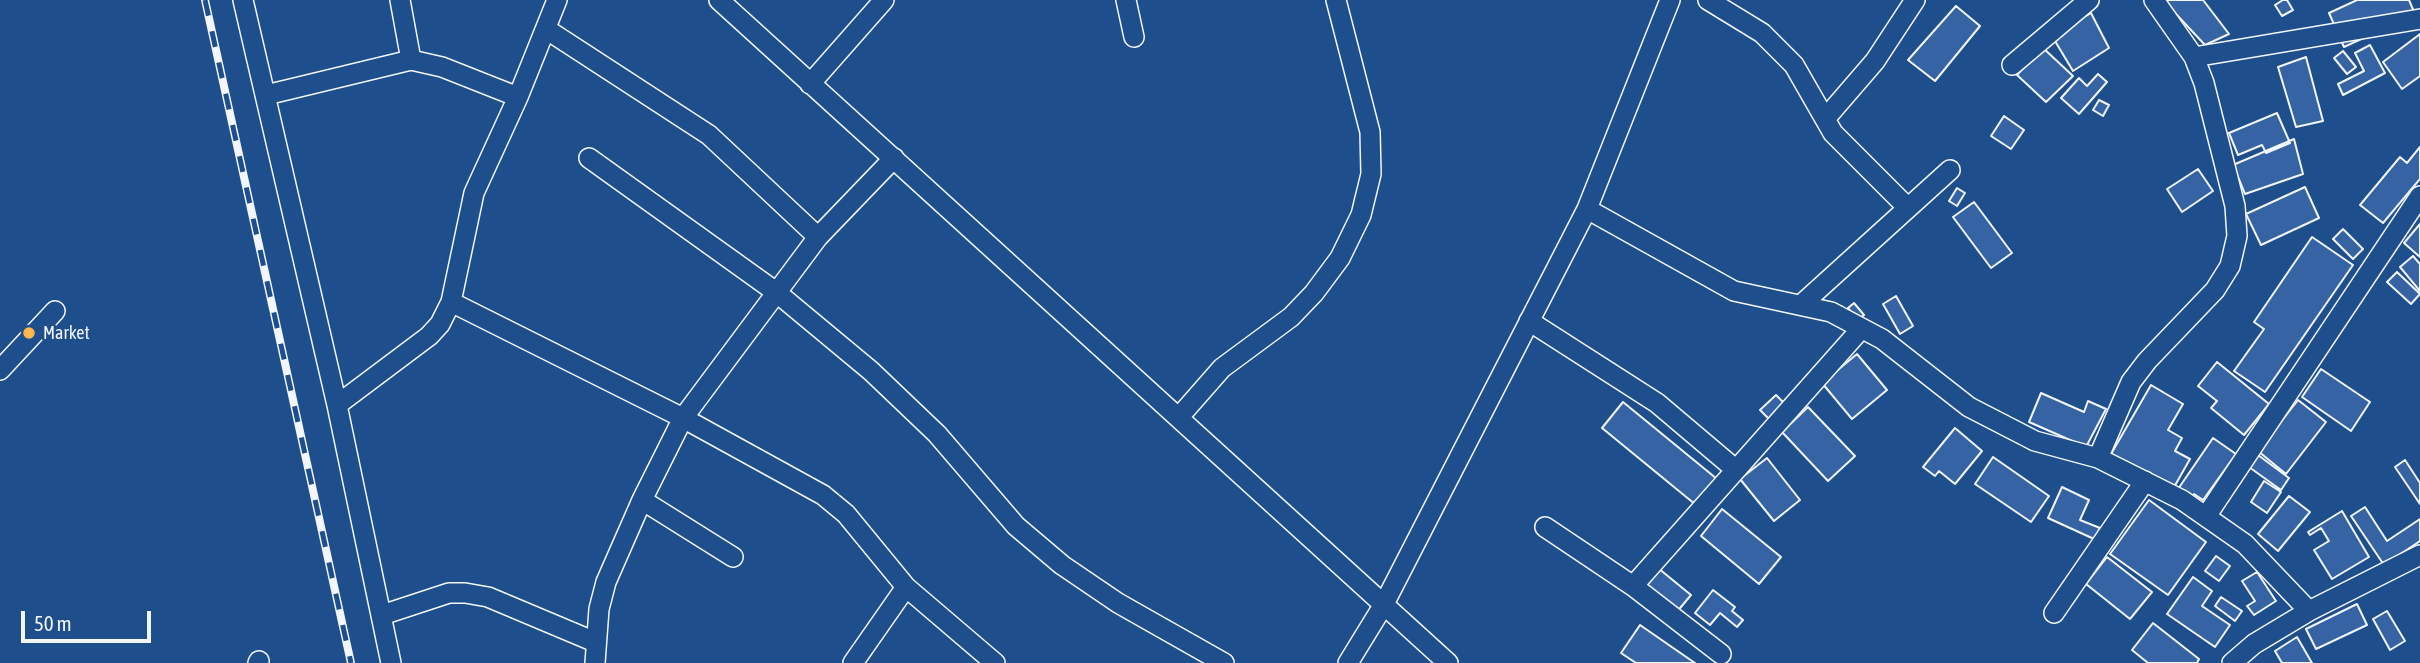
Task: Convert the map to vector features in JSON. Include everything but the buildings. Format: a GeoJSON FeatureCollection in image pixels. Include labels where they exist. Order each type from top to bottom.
{"type":"FeatureCollection","features":[{"type":"Feature","properties":{"kind":"street"},"geometry":{"type":"LineString","coordinates":[[243,0],[337,405],[391,663]]}},
{"type":"Feature","properties":{"kind":"street"},"geometry":{"type":"LineString","coordinates":[[400,0],[411,60]]}},
{"type":"Feature","properties":{"kind":"street"},"geometry":{"type":"LineString","coordinates":[[337,405],[429,336],[451,302],[474,193],[519,97],[557,0]]}},
{"type":"Feature","properties":{"kind":"street"},"geometry":{"type":"LineString","coordinates":[[719,0],[1448,663]]}},
{"type":"Feature","properties":{"kind":"street"},"geometry":{"type":"LineString","coordinates":[[810,84],[884,0]]}},
{"type":"Feature","properties":{"kind":"street"},"geometry":{"type":"LineString","coordinates":[[1126,0],[1134,37]]}},
{"type":"Feature","properties":{"kind":"street"},"geometry":{"type":"LineString","coordinates":[[1179,417],[1222,368],[1291,317],[1314,292],[1340,258],[1361,215],[1371,174],[1370,132],[1336,0]]}},
{"type":"Feature","properties":{"kind":"street"},"geometry":{"type":"LineString","coordinates":[[1348,663],[1383,606],[1587,209],[1670,0]]}},
{"type":"Feature","properties":{"kind":"street"},"geometry":{"type":"LineString","coordinates":[[1708,0],[1762,33],[1786,57],[1833,133],[1908,208]]}},
{"type":"Feature","properties":{"kind":"street"},"geometry":{"type":"LineString","coordinates":[[1825,119],[1875,61],[1915,0]]}},
{"type":"Feature","properties":{"kind":"street"},"geometry":{"type":"LineString","coordinates":[[2012,65],[2089,0]]}},
{"type":"Feature","properties":{"kind":"street"},"geometry":{"type":"LineString","coordinates":[[2098,458],[2131,382],[2147,361],[2215,290],[2230,265],[2237,236],[2235,206],[2204,83],[2194,57],[2154,0]]}},
{"type":"Feature","properties":{"kind":"street"},"geometry":{"type":"LineString","coordinates":[[2194,57],[2420,19]]}},
{"type":"Feature","properties":{"kind":"street"},"geometry":{"type":"LineString","coordinates":[[546,29],[709,135],[818,237]]}},
{"type":"Feature","properties":{"kind":"street"},"geometry":{"type":"LineString","coordinates":[[266,95],[411,60],[442,67],[519,97]]}},
{"type":"Feature","properties":{"kind":"street"},"geometry":{"type":"LineString","coordinates":[[589,158],[776,292],[899,397],[937,434],[1016,526],[1062,565],[1118,603],[1224,663]]}},
{"type":"Feature","properties":{"kind":"street"},"geometry":{"type":"LineString","coordinates":[[382,615],[449,593],[488,597],[598,658],[606,582],[642,500],[683,418],[818,237],[894,158]]}},
{"type":"Feature","properties":{"kind":"street"},"geometry":{"type":"LineString","coordinates":[[1802,304],[1950,170]]}},
{"type":"Feature","properties":{"kind":"street"},"geometry":{"type":"LineString","coordinates":[[2207,515],[2420,196]]}},
{"type":"Feature","properties":{"kind":"street"},"geometry":{"type":"LineString","coordinates":[[1587,209],[1734,291],[1831,312],[1882,339],[1969,407],[2035,441],[2098,458],[2207,515],[2245,544],[2309,611]]}},
{"type":"Feature","properties":{"kind":"street"},"geometry":{"type":"LineString","coordinates":[[451,302],[683,418],[823,495],[846,514],[906,587],[990,661]]}},
{"type":"Feature","properties":{"kind":"street"},"geometry":{"type":"LineString","coordinates":[[0,370],[55,311]]}},
{"type":"Feature","properties":{"kind":"street"},"geometry":{"type":"LineString","coordinates":[[1529,321],[1657,402],[1735,469]]}},
{"type":"Feature","properties":{"kind":"street"},"geometry":{"type":"LineString","coordinates":[[1633,586],[1861,329]]}},
{"type":"Feature","properties":{"kind":"street"},"geometry":{"type":"LineString","coordinates":[[2054,614],[2145,481]]}},
{"type":"Feature","properties":{"kind":"street"},"geometry":{"type":"LineString","coordinates":[[642,500],[733,557]]}},
{"type":"Feature","properties":{"kind":"street"},"geometry":{"type":"LineString","coordinates":[[1545,527],[1633,586],[1721,654]]}},
{"type":"Feature","properties":{"kind":"street"},"geometry":{"type":"LineString","coordinates":[[2232,663],[2254,644],[2309,611],[2420,555]]}},
{"type":"Feature","properties":{"kind":"street"},"geometry":{"type":"LineString","coordinates":[[853,663],[906,587]]}},
{"type":"Feature","properties":{"kind":"railway"},"geometry":{"type":"LineString","coordinates":[[205,0],[351,663]]}},
{"type":"Feature","properties":{"kind":"place","name":"Market"},"geometry":{"type":"Point","coordinates":[29,333]}}]}
